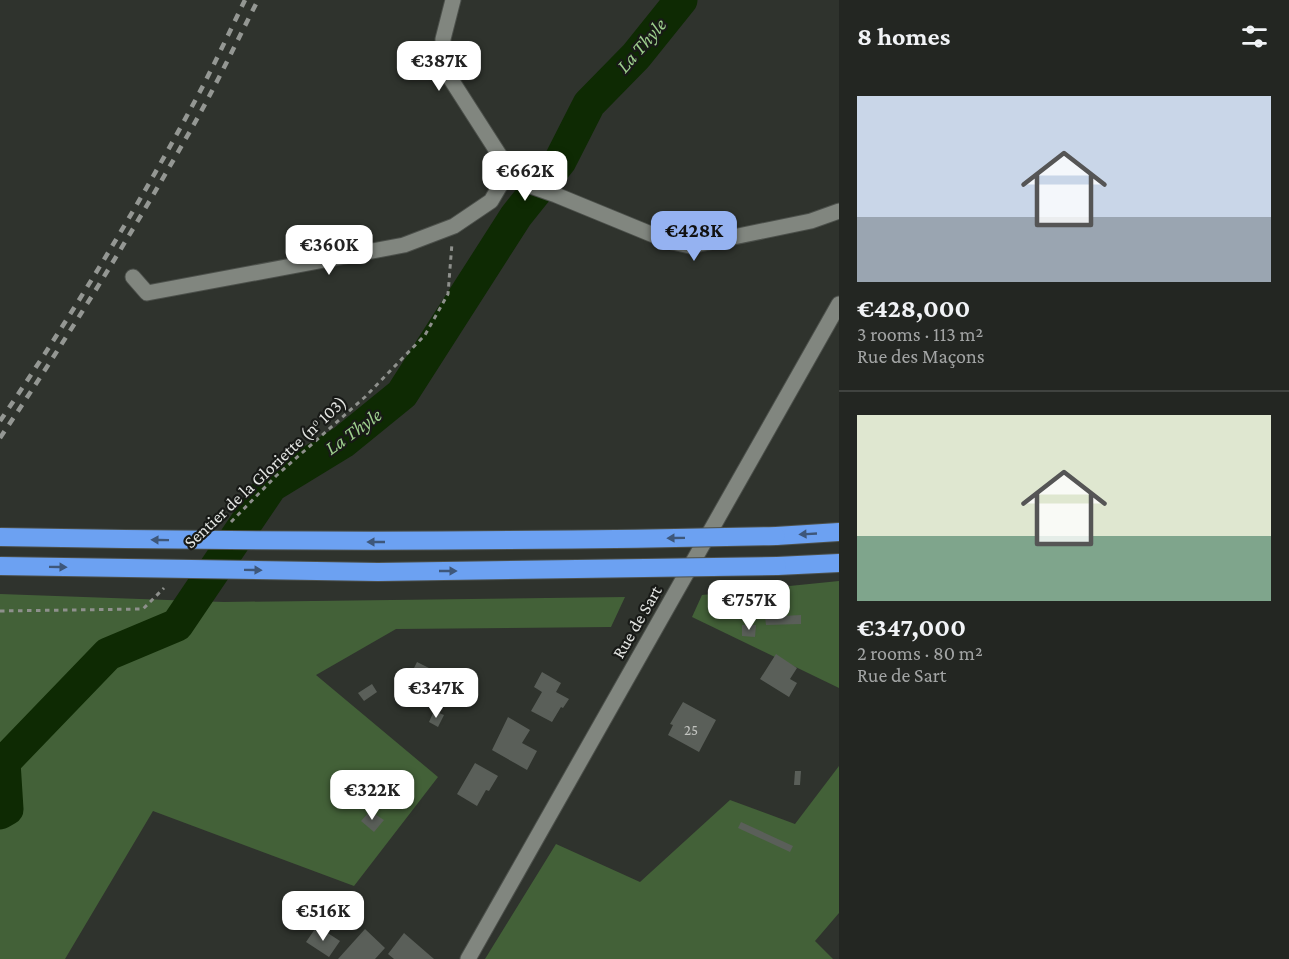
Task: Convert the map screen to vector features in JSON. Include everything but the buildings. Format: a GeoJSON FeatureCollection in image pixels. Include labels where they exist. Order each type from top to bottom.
{"type":"FeatureCollection","features":[{"type":"Feature","properties":{"kind":"highway"},"geometry":{"type":"LineString","coordinates":[[0,537],[379,542],[573,541],[776,536],[839,532]]}},
{"type":"Feature","properties":{"kind":"highway"},"geometry":{"type":"LineString","coordinates":[[0,566],[378,572],[777,566],[839,562]]}},
{"type":"Feature","properties":{"kind":"street"},"geometry":{"type":"LineString","coordinates":[[133,277],[147,293],[404,246],[454,226],[491,201],[505,177],[502,159],[442,67],[443,39],[453,0]]}},
{"type":"Feature","properties":{"kind":"street"},"geometry":{"type":"LineString","coordinates":[[505,177],[660,238],[690,246],[811,221],[839,211]]}},
{"type":"Feature","properties":{"kind":"street","name":"Rue de Sart"},"geometry":{"type":"LineString","coordinates":[[468,959],[839,303]]}},
{"type":"Feature","properties":{"kind":"path","name":"Sentier de la Gloriette (nᵒ 103)"},"geometry":{"type":"LineString","coordinates":[[226,526],[276,476],[365,398],[425,335],[448,294],[454,226]]}},
{"type":"Feature","properties":{"kind":"path"},"geometry":{"type":"LineString","coordinates":[[0,611],[143,609],[168,584]]}},
{"type":"Feature","properties":{"kind":"green space"},"geometry":{"type":"Polygon","coordinates":[[[839,581],[839,688],[692,617],[702,595],[839,581]]]}},
{"type":"Feature","properties":{"kind":"green space"},"geometry":{"type":"Polygon","coordinates":[[[0,594],[224,602],[625,597],[611,627],[396,629],[316,675],[438,777],[354,886],[153,811],[65,959],[0,959],[0,594]]]}},
{"type":"Feature","properties":{"kind":"green space"},"geometry":{"type":"Polygon","coordinates":[[[839,766],[839,913],[815,941],[833,959],[485,959],[556,844],[640,882],[730,800],[795,824],[839,766]]]}},
{"type":"Feature","properties":{"kind":"waterway","name":"La Thyle"},"geometry":{"type":"LineString","coordinates":[[0,813],[7,809],[4,762],[108,654],[177,625],[271,486],[343,442],[402,394],[516,216],[560,161],[589,104],[636,56],[681,0]]}},
{"type":"Feature","properties":{"kind":"railway"},"geometry":{"type":"LineString","coordinates":[[0,421],[75,307],[145,190],[197,96],[245,0]]}},
{"type":"Feature","properties":{"kind":"railway"},"geometry":{"type":"LineString","coordinates":[[0,438],[77,320],[151,199],[206,103],[258,0]]}}]}
